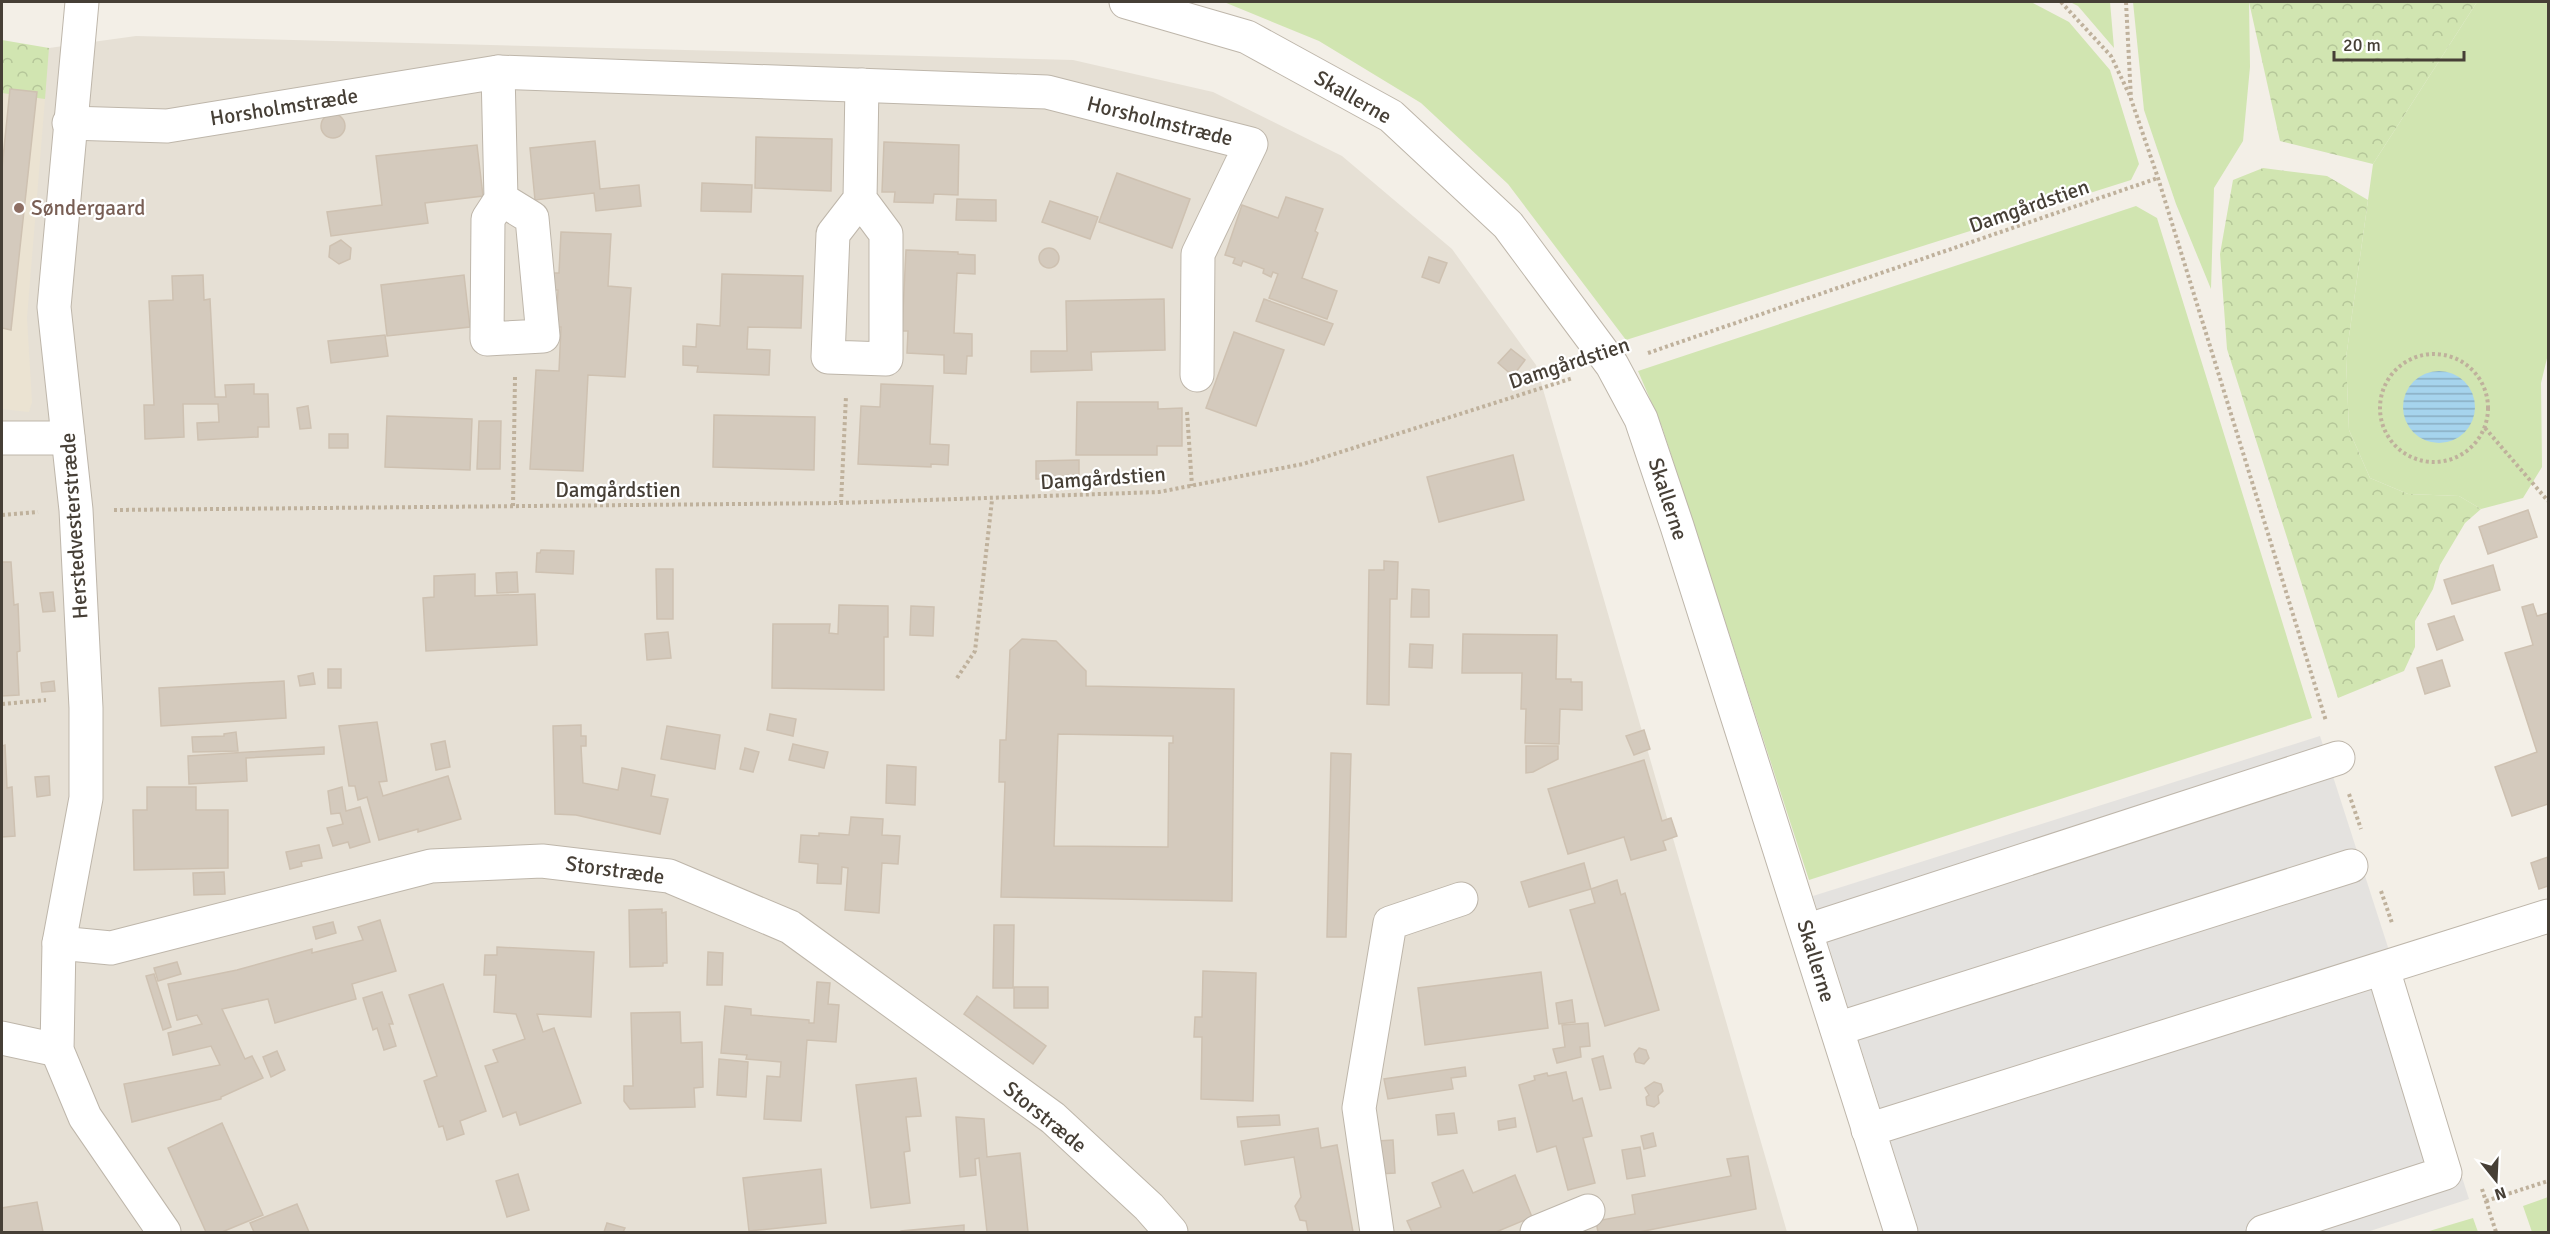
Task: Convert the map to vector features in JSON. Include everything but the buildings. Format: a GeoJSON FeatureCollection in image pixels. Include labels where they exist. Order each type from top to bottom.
{"type":"FeatureCollection","features":[{"type":"Feature","properties":{"kind":"street","name":"Herstedvesterstræde"},"geometry":{"type":"LineString","coordinates":[[82,2],[69,123],[54,307],[76,510],[86,708],[86,798],[59,943],[57,1050],[85,1117],[164,1233]]}},
{"type":"Feature","properties":{"kind":"street","name":"Skallerne"},"geometry":{"type":"LineString","coordinates":[[1126,2],[1247,37],[1391,116],[1508,225],[1612,365],[1641,419],[1901,1233]]}},
{"type":"Feature","properties":{"kind":"street","name":"Horsholmstræde"},"geometry":{"type":"LineString","coordinates":[[69,123],[167,126],[498,72],[1047,92],[1251,144],[1198,254],[1197,375]]}},
{"type":"Feature","properties":{"kind":"street"},"geometry":{"type":"LineString","coordinates":[[498,72],[501,199],[488,219],[487,339],[543,336],[532,218],[501,199]]}},
{"type":"Feature","properties":{"kind":"street"},"geometry":{"type":"LineString","coordinates":[[860,199],[886,234],[886,359],[828,357],[833,234],[860,199],[862,85]]}},
{"type":"Feature","properties":{"kind":"street"},"geometry":{"type":"LineString","coordinates":[[2,438],[68,438]]}},
{"type":"Feature","properties":{"kind":"street"},"geometry":{"type":"LineString","coordinates":[[1806,930],[2337,758]]}},
{"type":"Feature","properties":{"kind":"street"},"geometry":{"type":"LineString","coordinates":[[1837,1029],[2357,852]]}},
{"type":"Feature","properties":{"kind":"street","name":"Storstræde"},"geometry":{"type":"LineString","coordinates":[[59,943],[111,948],[431,866],[542,861],[669,876],[790,927],[1053,1118],[1149,1207],[1171,1233]]}},
{"type":"Feature","properties":{"kind":"street"},"geometry":{"type":"LineString","coordinates":[[1377,1233],[1359,1108],[1390,923],[1461,899]]}},
{"type":"Feature","properties":{"kind":"street"},"geometry":{"type":"LineString","coordinates":[[1868,1130],[2548,916]]}},
{"type":"Feature","properties":{"kind":"street"},"geometry":{"type":"LineString","coordinates":[[2263,1233],[2445,1173],[2394,966]]}},
{"type":"Feature","properties":{"kind":"street"},"geometry":{"type":"LineString","coordinates":[[2,1038],[57,1050]]}},
{"type":"Feature","properties":{"kind":"street"},"geometry":{"type":"LineString","coordinates":[[1538,1233],[1588,1211]]}},
{"type":"Feature","properties":{"kind":"path"},"geometry":{"type":"LineString","coordinates":[[2061,2],[2111,56],[2131,99],[2158,178],[2337,758],[2357,852]]}},
{"type":"Feature","properties":{"kind":"path"},"geometry":{"type":"LineString","coordinates":[[2126,2],[2131,99]]}},
{"type":"Feature","properties":{"kind":"path","name":"Damgårdstien"},"geometry":{"type":"LineString","coordinates":[[2,515],[76,510],[993,500],[1159,492],[1303,464],[1612,365],[2158,178]]}},
{"type":"Feature","properties":{"kind":"path"},"geometry":{"type":"LineString","coordinates":[[513,506],[516,338]]}},
{"type":"Feature","properties":{"kind":"path"},"geometry":{"type":"LineString","coordinates":[[2485,428],[2476,442],[2463,454],[2447,461],[2430,462],[2413,458],[2398,448],[2387,435],[2381,419],[2381,402],[2385,385],[2395,371],[2409,360],[2427,355],[2446,355],[2463,362],[2477,374],[2486,391],[2488,409],[2485,428],[2548,501]]}},
{"type":"Feature","properties":{"kind":"path"},"geometry":{"type":"LineString","coordinates":[[841,503],[848,358]]}},
{"type":"Feature","properties":{"kind":"path"},"geometry":{"type":"LineString","coordinates":[[1192,486],[1185,388],[1197,375]]}},
{"type":"Feature","properties":{"kind":"path"},"geometry":{"type":"LineString","coordinates":[[957,678],[975,651],[993,500]]}},
{"type":"Feature","properties":{"kind":"path"},"geometry":{"type":"LineString","coordinates":[[2378,883],[2394,966]]}},
{"type":"Feature","properties":{"kind":"path"},"geometry":{"type":"LineString","coordinates":[[2479,1179],[2496,1233]]}},
{"type":"Feature","properties":{"kind":"path"},"geometry":{"type":"LineString","coordinates":[[2486,1201],[2548,1182]]}},
{"type":"Feature","properties":{"kind":"shaded area"},"geometry":{"type":"Polygon","coordinates":[[[136,36],[1073,60],[1213,92],[1342,156],[1452,249],[1536,365],[1787,1232],[2,1232],[2,48],[49,48],[136,36]]]}},
{"type":"Feature","properties":{"kind":"shaded area","name":"Søndergaard"},"geometry":{"type":"Polygon","coordinates":[[[2,93],[45,99],[27,318],[32,402],[29,412],[2,409],[2,93]]]}},
{"type":"Feature","properties":{"kind":"shaded area"},"geometry":{"type":"Polygon","coordinates":[[[2320,736],[2469,1199],[2367,1232],[1919,1232],[1813,896],[2320,736]]]}},
{"type":"Feature","properties":{"kind":"green space"},"geometry":{"type":"Polygon","coordinates":[[[1224,2],[2031,2],[2069,22],[2110,70],[2139,164],[2131,180],[1626,340],[1508,184],[1421,103],[1319,41],[1224,2]]]}},
{"type":"Feature","properties":{"kind":"green space"},"geometry":{"type":"Polygon","coordinates":[[[2070,2],[2110,2],[2114,48],[2078,6],[2070,2]]]}},
{"type":"Feature","properties":{"kind":"green space"},"geometry":{"type":"Polygon","coordinates":[[[2133,2],[2249,2],[2250,67],[2243,141],[2214,188],[2211,289],[2176,204],[2144,110],[2133,2]]]}},
{"type":"Feature","properties":{"kind":"green space"},"geometry":{"type":"Polygon","coordinates":[[[2249,2],[2477,2],[2373,164],[2280,141],[2249,2]]]}},
{"type":"Feature","properties":{"kind":"green space"},"geometry":{"type":"Polygon","coordinates":[[[2477,2],[2548,2],[2548,354],[2541,383],[2542,467],[2523,498],[2481,509],[2459,496],[2408,494],[2370,478],[2349,430],[2346,358],[2373,164],[2477,2]]]}},
{"type":"Feature","properties":{"kind":"green space"},"geometry":{"type":"Polygon","coordinates":[[[2,40],[49,48],[45,99],[2,93],[2,40]]]}},
{"type":"Feature","properties":{"kind":"green space"},"geometry":{"type":"Polygon","coordinates":[[[2263,168],[2327,176],[2368,200],[2346,358],[2349,430],[2370,478],[2408,494],[2459,496],[2481,509],[2465,523],[2440,565],[2433,589],[2415,621],[2415,647],[2404,671],[2338,698],[2227,349],[2220,254],[2233,180],[2263,168]]]}},
{"type":"Feature","properties":{"kind":"green space"},"geometry":{"type":"Polygon","coordinates":[[[2136,206],[2157,218],[2312,718],[1809,880],[1662,427],[1638,371],[2136,206]]]}},
{"type":"Feature","properties":{"kind":"green space"},"geometry":{"type":"Polygon","coordinates":[[[2548,1197],[2548,1232],[2532,1232],[2523,1206],[2548,1197]]]}},
{"type":"Feature","properties":{"kind":"green space"},"geometry":{"type":"Polygon","coordinates":[[[2473,1218],[2478,1232],[2426,1232],[2473,1218]]]}},
{"type":"Feature","properties":{"kind":"water"},"geometry":{"type":"Polygon","coordinates":[[[2439,371],[2459,377],[2469,387],[2475,407],[2469,427],[2459,437],[2439,443],[2419,437],[2409,427],[2403,407],[2409,387],[2419,377],[2439,371]]]}},
{"type":"Feature","properties":{"kind":"place","name":"Søndergaard"},"geometry":{"type":"Point","coordinates":[19,208]}}]}
